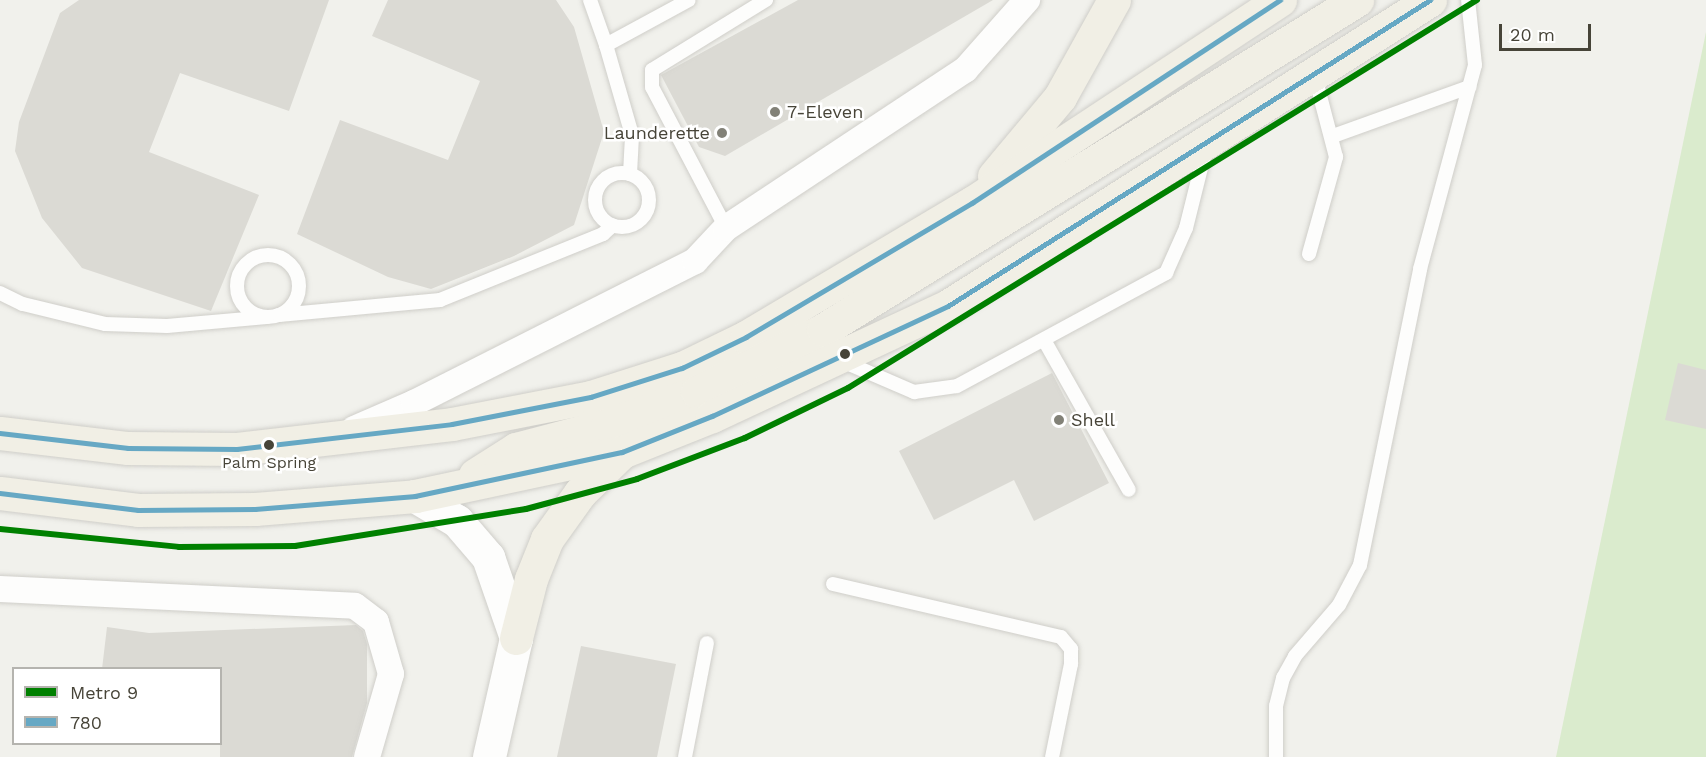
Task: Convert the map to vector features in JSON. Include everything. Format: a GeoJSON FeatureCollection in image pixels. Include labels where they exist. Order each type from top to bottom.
{"type":"FeatureCollection","features":[{"type":"Feature","properties":{"kind":"main road"},"geometry":{"type":"LineString","coordinates":[[972,203],[1060,97],[1114,0]]}},
{"type":"Feature","properties":{"kind":"main road"},"geometry":{"type":"LineString","coordinates":[[0,493],[138,510],[255,509],[415,496],[622,452],[837,359],[948,306],[1430,0]]}},
{"type":"Feature","properties":{"kind":"main road"},"geometry":{"type":"LineString","coordinates":[[0,434],[128,448],[237,448],[452,424],[591,397],[682,368],[746,337],[972,203],[1269,3]]}},
{"type":"Feature","properties":{"kind":"main road"},"geometry":{"type":"LineString","coordinates":[[457,487],[516,449],[607,424],[697,392],[823,330],[1290,41],[1338,5]]}},
{"type":"Feature","properties":{"kind":"main road"},"geometry":{"type":"LineString","coordinates":[[516,638],[531,579],[547,539],[580,493],[622,452]]}},
{"type":"Feature","properties":{"kind":"street"},"geometry":{"type":"LineString","coordinates":[[332,438],[414,403],[695,261],[726,228],[965,70],[1027,0]]}},
{"type":"Feature","properties":{"kind":"street"},"geometry":{"type":"LineString","coordinates":[[1269,3],[1290,41]]}},
{"type":"Feature","properties":{"kind":"street"},"geometry":{"type":"LineString","coordinates":[[415,496],[457,520],[488,556],[516,638],[489,757]]}},
{"type":"Feature","properties":{"kind":"street"},"geometry":{"type":"LineString","coordinates":[[0,589],[356,606],[376,622],[391,674],[368,757]]}},
{"type":"Feature","properties":{"kind":"lane"},"geometry":{"type":"LineString","coordinates":[[590,0],[606,45],[632,135],[630,174]]}},
{"type":"Feature","properties":{"kind":"lane"},"geometry":{"type":"LineString","coordinates":[[606,45],[689,0]]}},
{"type":"Feature","properties":{"kind":"lane"},"geometry":{"type":"LineString","coordinates":[[726,228],[652,87],[652,70],[766,0]]}},
{"type":"Feature","properties":{"kind":"lane"},"geometry":{"type":"LineString","coordinates":[[1275,757],[1276,706],[1283,678],[1295,656],[1340,605],[1360,565],[1420,269],[1475,65],[1468,0]]}},
{"type":"Feature","properties":{"kind":"lane"},"geometry":{"type":"LineString","coordinates":[[1309,254],[1336,157],[1337,135],[1314,73]]}},
{"type":"Feature","properties":{"kind":"lane"},"geometry":{"type":"LineString","coordinates":[[1337,135],[1469,87]]}},
{"type":"Feature","properties":{"kind":"lane"},"geometry":{"type":"LineString","coordinates":[[837,359],[914,392],[957,386],[1166,273],[1186,228],[1208,141]]}},
{"type":"Feature","properties":{"kind":"lane"},"geometry":{"type":"LineString","coordinates":[[630,174],[639,179],[648,194],[646,213],[632,225],[613,225],[600,216],[596,191],[606,178],[630,174]]}},
{"type":"Feature","properties":{"kind":"lane"},"geometry":{"type":"LineString","coordinates":[[0,293],[23,303],[105,324],[167,326],[440,300],[603,234],[613,225]]}},
{"type":"Feature","properties":{"kind":"lane"},"geometry":{"type":"LineString","coordinates":[[257,256],[278,256],[295,270],[298,280],[295,301],[273,316],[247,309],[237,290],[240,269],[257,256]]}},
{"type":"Feature","properties":{"kind":"lane"},"geometry":{"type":"LineString","coordinates":[[1044,340],[1129,490]]}},
{"type":"Feature","properties":{"kind":"lane"},"geometry":{"type":"LineString","coordinates":[[833,584],[1061,637],[1071,649],[1071,664],[1052,757]]}},
{"type":"Feature","properties":{"kind":"lane"},"geometry":{"type":"LineString","coordinates":[[685,757],[707,643]]}},
{"type":"Feature","properties":{"kind":"green space"},"geometry":{"type":"Polygon","coordinates":[[[1706,32],[1706,757],[1556,757],[1706,32]]]}},
{"type":"Feature","properties":{"kind":"building"},"geometry":{"type":"Polygon","coordinates":[[[79,0],[329,0],[289,111],[180,73],[149,152],[259,195],[211,311],[82,268],[42,218],[15,151],[19,122],[60,13],[79,0]]]}},
{"type":"Feature","properties":{"kind":"building"},"geometry":{"type":"Polygon","coordinates":[[[388,0],[556,0],[574,27],[604,132],[574,225],[514,256],[431,289],[388,277],[297,234],[340,120],[448,160],[480,81],[372,36],[388,0]]]}},
{"type":"Feature","properties":{"kind":"building"},"geometry":{"type":"Polygon","coordinates":[[[798,0],[993,0],[725,156],[699,147],[661,75],[798,0]]]}},
{"type":"Feature","properties":{"kind":"building"},"geometry":{"type":"Polygon","coordinates":[[[1678,363],[1706,370],[1706,429],[1665,420],[1678,363]]]}},
{"type":"Feature","properties":{"kind":"building"},"geometry":{"type":"Polygon","coordinates":[[[1052,373],[1109,483],[1034,521],[1014,480],[934,520],[899,451],[1052,373]]]}},
{"type":"Feature","properties":{"kind":"building"},"geometry":{"type":"Polygon","coordinates":[[[356,625],[363,631],[367,644],[367,703],[352,757],[220,757],[222,667],[102,667],[107,627],[149,633],[356,625]]]}},
{"type":"Feature","properties":{"kind":"building"},"geometry":{"type":"Polygon","coordinates":[[[581,646],[676,664],[657,757],[557,757],[581,646]]]}},
{"type":"Feature","properties":{"kind":"metro line","name":"9"},"geometry":{"type":"LineString","coordinates":[[0,529],[179,547],[295,546],[526,509],[637,479],[745,438],[848,388],[1477,0]]}},
{"type":"Feature","properties":{"kind":"transit line","name":"780"},"geometry":{"type":"LineString","coordinates":[[0,433],[128,448],[237,449],[452,424],[591,397],[682,368],[746,337],[972,203],[1280,0]]}},
{"type":"Feature","properties":{"kind":"transit line","name":"780"},"geometry":{"type":"LineString","coordinates":[[0,493],[138,510],[255,509],[415,496],[622,452],[712,416],[948,306],[1430,0]]}},
{"type":"Feature","properties":{"kind":"place","name":"7-Eleven"},"geometry":{"type":"Point","coordinates":[775,112]}},
{"type":"Feature","properties":{"kind":"place","name":"Launderette"},"geometry":{"type":"Point","coordinates":[722,133]}},
{"type":"Feature","properties":{"kind":"place","name":"Shell"},"geometry":{"type":"Point","coordinates":[1059,420]}},
{"type":"Feature","properties":{"kind":"place","name":"Palm Spring"},"geometry":{"type":"Point","coordinates":[269,445]}}]}
